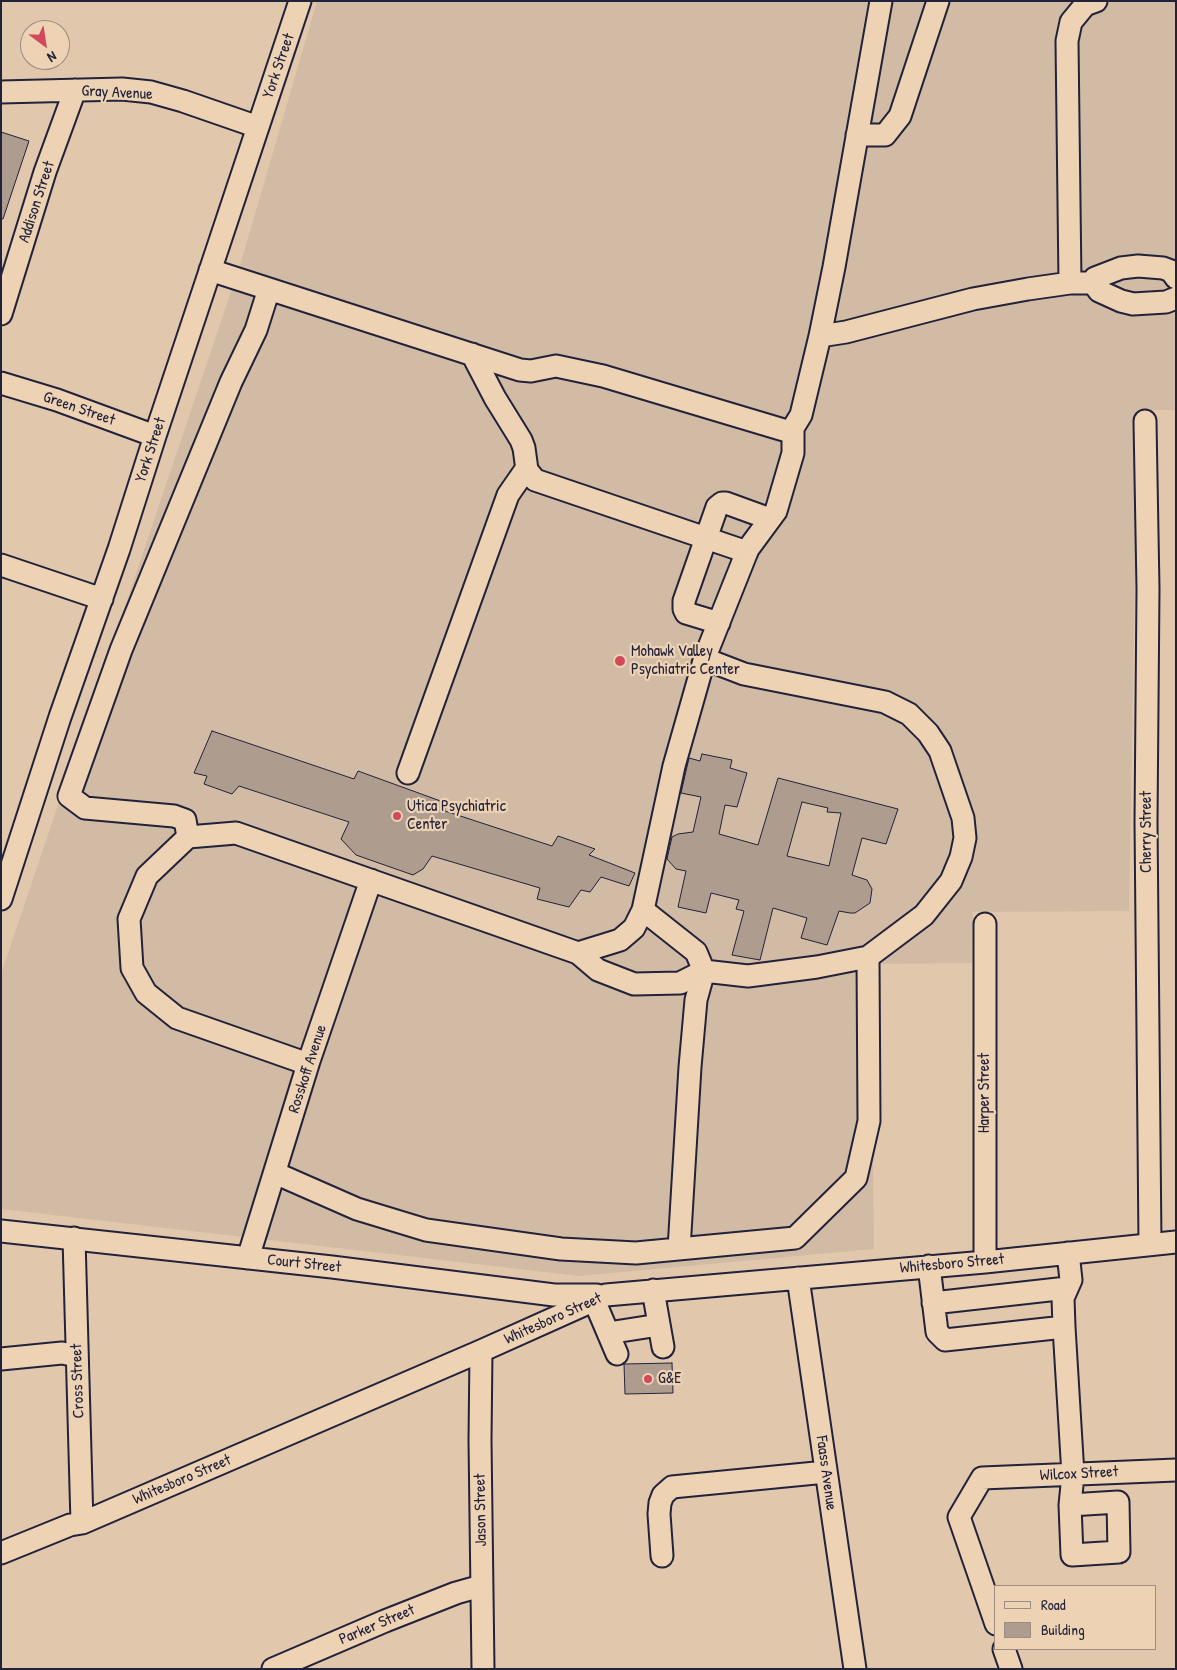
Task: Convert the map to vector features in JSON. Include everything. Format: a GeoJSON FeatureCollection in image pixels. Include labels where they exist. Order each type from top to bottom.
{"type":"FeatureCollection","features":[{"type":"Feature","properties":{"kind":"street","name":"York Street"},"geometry":{"type":"LineString","coordinates":[[1,899],[60,718],[120,548],[155,436],[300,1]]}},
{"type":"Feature","properties":{"kind":"street"},"geometry":{"type":"LineString","coordinates":[[578,953],[620,940],[634,928],[643,910],[674,766],[705,659],[747,552],[776,511],[793,453],[794,428],[801,415],[820,336],[882,1]]}},
{"type":"Feature","properties":{"kind":"street"},"geometry":{"type":"LineString","coordinates":[[857,135],[885,135],[900,116],[938,1]]}},
{"type":"Feature","properties":{"kind":"street"},"geometry":{"type":"LineString","coordinates":[[1070,283],[1067,40],[1071,22],[1085,5],[1096,1]]}},
{"type":"Feature","properties":{"kind":"street","name":"Addison Street"},"geometry":{"type":"LineString","coordinates":[[1,314],[45,172],[75,90]]}},
{"type":"Feature","properties":{"kind":"street","name":"Gray Avenue"},"geometry":{"type":"LineString","coordinates":[[1,92],[122,90],[151,92],[258,127]]}},
{"type":"Feature","properties":{"kind":"street"},"geometry":{"type":"LineString","coordinates":[[1093,283],[1096,278],[1121,268],[1138,266],[1163,268],[1171,271],[1176,278]]}},
{"type":"Feature","properties":{"kind":"street"},"geometry":{"type":"LineString","coordinates":[[210,270],[520,370],[531,371],[556,366],[603,376],[787,431],[794,428]]}},
{"type":"Feature","properties":{"kind":"street"},"geometry":{"type":"LineString","coordinates":[[820,336],[846,332],[973,299],[1070,283],[1093,283]]}},
{"type":"Feature","properties":{"kind":"street"},"geometry":{"type":"LineString","coordinates":[[1093,283],[1099,291],[1133,304],[1166,302],[1176,298]]}},
{"type":"Feature","properties":{"kind":"street"},"geometry":{"type":"LineString","coordinates":[[188,837],[185,820],[174,816],[85,808],[69,796],[121,650],[231,382],[256,330],[269,289]]}},
{"type":"Feature","properties":{"kind":"street"},"geometry":{"type":"LineString","coordinates":[[472,354],[495,398],[521,440],[524,448],[526,469],[535,480],[747,552]]}},
{"type":"Feature","properties":{"kind":"street","name":"Green Street"},"geometry":{"type":"LineString","coordinates":[[1,383],[57,400],[155,436]]}},
{"type":"Feature","properties":{"kind":"street","name":"Cherry Street"},"geometry":{"type":"LineString","coordinates":[[1145,421],[1148,589],[1146,822],[1150,1244]]}},
{"type":"Feature","properties":{"kind":"street"},"geometry":{"type":"LineString","coordinates":[[408,773],[508,495],[526,469]]}},
{"type":"Feature","properties":{"kind":"street"},"geometry":{"type":"LineString","coordinates":[[719,623],[686,614],[684,609],[684,601],[718,507],[722,503],[726,503],[770,519]]}},
{"type":"Feature","properties":{"kind":"street"},"geometry":{"type":"LineString","coordinates":[[1,565],[102,599]]}},
{"type":"Feature","properties":{"kind":"street"},"geometry":{"type":"LineString","coordinates":[[308,1064],[177,1018],[146,993],[132,968],[129,919],[147,876],[188,837],[236,833],[578,953],[598,970],[634,984],[680,983],[704,971],[748,976],[817,967],[868,957],[924,915],[951,881],[962,857],[965,838],[963,818],[940,751],[928,733],[909,714],[885,702],[744,674],[705,659]]}},
{"type":"Feature","properties":{"kind":"street","name":"Rosskoff Avenue"},"geometry":{"type":"LineString","coordinates":[[248,1258],[308,1064],[371,880]]}},
{"type":"Feature","properties":{"kind":"street"},"geometry":{"type":"LineString","coordinates":[[643,910],[696,952],[704,971],[696,1000],[679,1249]]}},
{"type":"Feature","properties":{"kind":"street","name":"Harper Street"},"geometry":{"type":"LineString","coordinates":[[985,924],[985,1262]]}},
{"type":"Feature","properties":{"kind":"street"},"geometry":{"type":"LineString","coordinates":[[274,1173],[357,1209],[426,1230],[561,1249],[636,1253],[795,1238],[856,1178],[869,1121],[868,957]]}},
{"type":"Feature","properties":{"kind":"street","name":"Court Street"},"geometry":{"type":"LineString","coordinates":[[1,1231],[151,1246],[198,1254],[332,1267],[554,1295],[600,1297]]}},
{"type":"Feature","properties":{"kind":"street","name":"Cross Street"},"geometry":{"type":"LineString","coordinates":[[74,1238],[82,1523]]}},
{"type":"Feature","properties":{"kind":"street","name":"Whitesboro Street"},"geometry":{"type":"LineString","coordinates":[[1,1553],[70,1525],[82,1523],[481,1351],[600,1297],[653,1290],[985,1262],[1176,1242]]}},
{"type":"Feature","properties":{"kind":"street"},"geometry":{"type":"LineString","coordinates":[[1068,1253],[1071,1280],[1062,1298],[1073,1475],[1070,1505]]}},
{"type":"Feature","properties":{"kind":"street"},"geometry":{"type":"LineString","coordinates":[[929,1266],[937,1332],[945,1340],[1064,1327]]}},
{"type":"Feature","properties":{"kind":"street","name":"Faass Avenue"},"geometry":{"type":"LineString","coordinates":[[798,1278],[855,1669]]}},
{"type":"Feature","properties":{"kind":"street"},"geometry":{"type":"LineString","coordinates":[[934,1303],[1067,1288]]}},
{"type":"Feature","properties":{"kind":"street"},"geometry":{"type":"LineString","coordinates":[[600,1297],[613,1343],[661,1336],[653,1290]]}},
{"type":"Feature","properties":{"kind":"street","name":"Jason Street"},"geometry":{"type":"LineString","coordinates":[[481,1351],[480,1440],[483,1669]]}},
{"type":"Feature","properties":{"kind":"street"},"geometry":{"type":"LineString","coordinates":[[1,1359],[62,1354],[77,1356]]}},
{"type":"Feature","properties":{"kind":"street","name":"Wilcox Street"},"geometry":{"type":"LineString","coordinates":[[994,1618],[959,1517],[982,1478],[1176,1470]]}},
{"type":"Feature","properties":{"kind":"street"},"geometry":{"type":"LineString","coordinates":[[662,1556],[660,1504],[662,1495],[672,1487],[826,1472]]}},
{"type":"Feature","properties":{"kind":"street","name":"Parker Street"},"geometry":{"type":"LineString","coordinates":[[273,1669],[385,1621],[456,1593],[482,1586]]}},
{"type":"Feature","properties":{"kind":"street"},"geometry":{"type":"LineString","coordinates":[[1004,1650],[1011,1669]]}},
{"type":"Feature","properties":{"kind":"shaded area","name":"Mohawk Valley Psychiatric Center"},"geometry":{"type":"Polygon","coordinates":[[[317,1],[1176,1],[1176,410],[1138,410],[1129,911],[973,912],[972,963],[871,964],[874,1249],[579,1276],[1,1209],[1,974],[241,262],[317,1]]]}},
{"type":"Feature","properties":{"kind":"building"},"geometry":{"type":"Polygon","coordinates":[[[1,132],[29,141],[3,219],[1,219],[1,132]]]}},
{"type":"Feature","properties":{"kind":"building","name":"Utica Psychiatric Center"},"geometry":{"type":"Polygon","coordinates":[[[212,731],[354,779],[358,771],[446,803],[445,811],[552,846],[558,836],[595,849],[589,855],[635,873],[629,886],[601,877],[590,892],[581,890],[569,907],[537,899],[540,888],[432,856],[423,869],[413,875],[356,855],[341,839],[349,822],[239,786],[232,794],[204,784],[207,776],[194,773],[212,731]]]}},
{"type":"Feature","properties":{"kind":"building"},"geometry":{"type":"Polygon","coordinates":[[[702,754],[732,760],[730,768],[747,773],[737,807],[725,805],[719,834],[758,845],[778,778],[898,809],[886,844],[862,838],[852,875],[867,880],[872,889],[870,903],[855,913],[839,911],[827,945],[801,938],[807,918],[773,908],[760,960],[732,955],[744,911],[736,909],[739,900],[711,893],[706,913],[678,907],[686,871],[676,869],[667,859],[672,837],[678,834],[693,832],[701,797],[681,793],[689,758],[700,761],[702,754]],[[802,802],[787,856],[829,866],[841,813],[827,812],[828,808],[802,802]]]}},
{"type":"Feature","properties":{"kind":"building","name":"G&E"},"geometry":{"type":"Polygon","coordinates":[[[672,1363],[673,1393],[625,1394],[624,1364],[672,1363]]]}},
{"type":"Feature","properties":{"kind":"place","name":"Mohawk Valley Psychiatric Center"},"geometry":{"type":"Point","coordinates":[620,661]}},
{"type":"Feature","properties":{"kind":"place","name":"Utica Psychiatric Center"},"geometry":{"type":"Point","coordinates":[397,816]}},
{"type":"Feature","properties":{"kind":"place","name":"G&E"},"geometry":{"type":"Point","coordinates":[648,1379]}}]}
